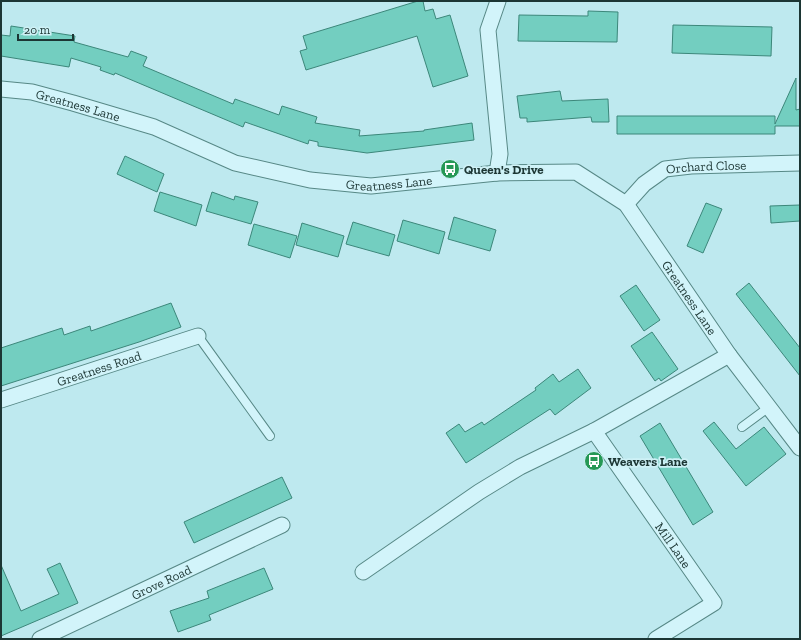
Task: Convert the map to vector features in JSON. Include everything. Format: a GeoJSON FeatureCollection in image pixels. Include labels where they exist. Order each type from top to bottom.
{"type":"FeatureCollection","features":[{"type":"Feature","properties":{"kind":"street"},"geometry":{"type":"LineString","coordinates":[[497,173],[500,154],[488,30],[498,1]]}},
{"type":"Feature","properties":{"kind":"street","name":"Greatness Lane"},"geometry":{"type":"LineString","coordinates":[[1,89],[32,92],[154,127],[235,163],[310,180],[370,186],[497,173],[576,172],[626,204],[729,355],[800,448]]}},
{"type":"Feature","properties":{"kind":"street","name":"Orchard Close"},"geometry":{"type":"LineString","coordinates":[[626,204],[644,184],[665,169],[691,166],[800,162]]}},
{"type":"Feature","properties":{"kind":"street","name":"Greatness Road"},"geometry":{"type":"LineString","coordinates":[[1,400],[198,336]]}},
{"type":"Feature","properties":{"kind":"street"},"geometry":{"type":"LineString","coordinates":[[363,572],[479,492],[520,467],[594,431],[729,355]]}},
{"type":"Feature","properties":{"kind":"street","name":"Mill Lane"},"geometry":{"type":"LineString","coordinates":[[594,431],[714,603],[656,639]]}},
{"type":"Feature","properties":{"kind":"street","name":"Grove Road"},"geometry":{"type":"LineString","coordinates":[[40,639],[282,525]]}},
{"type":"Feature","properties":{"kind":"lane"},"geometry":{"type":"LineString","coordinates":[[198,336],[270,436]]}},
{"type":"Feature","properties":{"kind":"lane"},"geometry":{"type":"LineString","coordinates":[[742,426],[769,407]]}},
{"type":"Feature","properties":{"kind":"building"},"geometry":{"type":"Polygon","coordinates":[[[418,1],[423,1],[425,11],[433,9],[436,19],[450,15],[468,76],[433,87],[417,36],[306,70],[300,51],[307,49],[303,36],[418,1]]]}},
{"type":"Feature","properties":{"kind":"building"},"geometry":{"type":"Polygon","coordinates":[[[588,11],[618,12],[617,42],[518,41],[519,15],[588,16],[588,11]]]}},
{"type":"Feature","properties":{"kind":"building"},"geometry":{"type":"Polygon","coordinates":[[[673,25],[772,27],[771,56],[672,53],[673,25]]]}},
{"type":"Feature","properties":{"kind":"building"},"geometry":{"type":"Polygon","coordinates":[[[11,26],[75,36],[74,42],[128,57],[131,51],[147,57],[143,66],[233,104],[235,99],[279,115],[282,106],[317,117],[315,123],[360,130],[359,136],[424,131],[472,123],[474,140],[367,153],[318,146],[318,142],[309,140],[308,144],[245,122],[243,127],[115,73],[114,75],[100,70],[101,67],[71,58],[69,67],[1,56],[1,35],[10,36],[11,26]]]}},
{"type":"Feature","properties":{"kind":"building"},"geometry":{"type":"Polygon","coordinates":[[[796,78],[796,110],[800,109],[800,126],[775,126],[775,134],[617,134],[617,116],[775,116],[775,124],[796,78]]]}},
{"type":"Feature","properties":{"kind":"building"},"geometry":{"type":"Polygon","coordinates":[[[560,91],[562,101],[608,99],[609,122],[592,122],[591,117],[527,122],[527,118],[520,118],[517,96],[560,91]]]}},
{"type":"Feature","properties":{"kind":"building"},"geometry":{"type":"Polygon","coordinates":[[[125,156],[164,174],[157,192],[117,174],[125,156]]]}},
{"type":"Feature","properties":{"kind":"building"},"geometry":{"type":"Polygon","coordinates":[[[160,192],[202,205],[196,226],[154,211],[160,192]]]}},
{"type":"Feature","properties":{"kind":"building"},"geometry":{"type":"Polygon","coordinates":[[[212,192],[234,200],[235,196],[258,202],[251,224],[206,211],[212,192]]]}},
{"type":"Feature","properties":{"kind":"building"},"geometry":{"type":"Polygon","coordinates":[[[706,203],[722,209],[703,253],[687,246],[706,203]]]}},
{"type":"Feature","properties":{"kind":"building"},"geometry":{"type":"Polygon","coordinates":[[[800,205],[800,221],[771,223],[770,206],[800,205]]]}},
{"type":"Feature","properties":{"kind":"building"},"geometry":{"type":"Polygon","coordinates":[[[454,217],[496,230],[490,251],[448,239],[454,217]]]}},
{"type":"Feature","properties":{"kind":"building"},"geometry":{"type":"Polygon","coordinates":[[[403,220],[445,232],[439,254],[397,241],[403,220]]]}},
{"type":"Feature","properties":{"kind":"building"},"geometry":{"type":"Polygon","coordinates":[[[353,222],[395,235],[389,256],[346,244],[353,222]]]}},
{"type":"Feature","properties":{"kind":"building"},"geometry":{"type":"Polygon","coordinates":[[[302,223],[344,236],[338,257],[296,245],[302,223]]]}},
{"type":"Feature","properties":{"kind":"building"},"geometry":{"type":"Polygon","coordinates":[[[254,224],[297,236],[290,258],[248,245],[254,224]]]}},
{"type":"Feature","properties":{"kind":"building"},"geometry":{"type":"Polygon","coordinates":[[[749,283],[800,348],[800,376],[736,294],[749,283]]]}},
{"type":"Feature","properties":{"kind":"building"},"geometry":{"type":"Polygon","coordinates":[[[636,285],[660,320],[644,331],[620,296],[636,285]]]}},
{"type":"Feature","properties":{"kind":"building"},"geometry":{"type":"Polygon","coordinates":[[[171,303],[181,327],[1,386],[1,348],[62,328],[64,335],[90,326],[91,331],[171,303]]]}},
{"type":"Feature","properties":{"kind":"building"},"geometry":{"type":"Polygon","coordinates":[[[652,332],[678,369],[661,381],[659,378],[655,381],[631,346],[652,332]]]}},
{"type":"Feature","properties":{"kind":"building"},"geometry":{"type":"Polygon","coordinates":[[[578,369],[591,388],[555,415],[550,409],[466,463],[446,433],[459,424],[465,432],[482,422],[484,425],[536,390],[535,388],[553,374],[559,382],[578,369]]]}},
{"type":"Feature","properties":{"kind":"building"},"geometry":{"type":"Polygon","coordinates":[[[714,422],[736,449],[764,427],[786,454],[746,486],[703,431],[714,422]]]}},
{"type":"Feature","properties":{"kind":"building"},"geometry":{"type":"Polygon","coordinates":[[[660,423],[713,512],[693,525],[640,436],[660,423]]]}},
{"type":"Feature","properties":{"kind":"building"},"geometry":{"type":"Polygon","coordinates":[[[282,477],[292,498],[194,543],[184,522],[282,477]]]}},
{"type":"Feature","properties":{"kind":"building"},"geometry":{"type":"Polygon","coordinates":[[[60,563],[78,603],[1,636],[1,565],[21,611],[59,594],[47,569],[60,563]]]}},
{"type":"Feature","properties":{"kind":"building"},"geometry":{"type":"Polygon","coordinates":[[[264,568],[273,589],[209,615],[211,620],[178,632],[170,611],[209,598],[207,591],[264,568]]]}},
{"type":"Feature","properties":{"kind":"place","name":"Queen's Drive"},"geometry":{"type":"Point","coordinates":[450,169]}},
{"type":"Feature","properties":{"kind":"place","name":"Weavers Lane"},"geometry":{"type":"Point","coordinates":[594,461]}}]}
